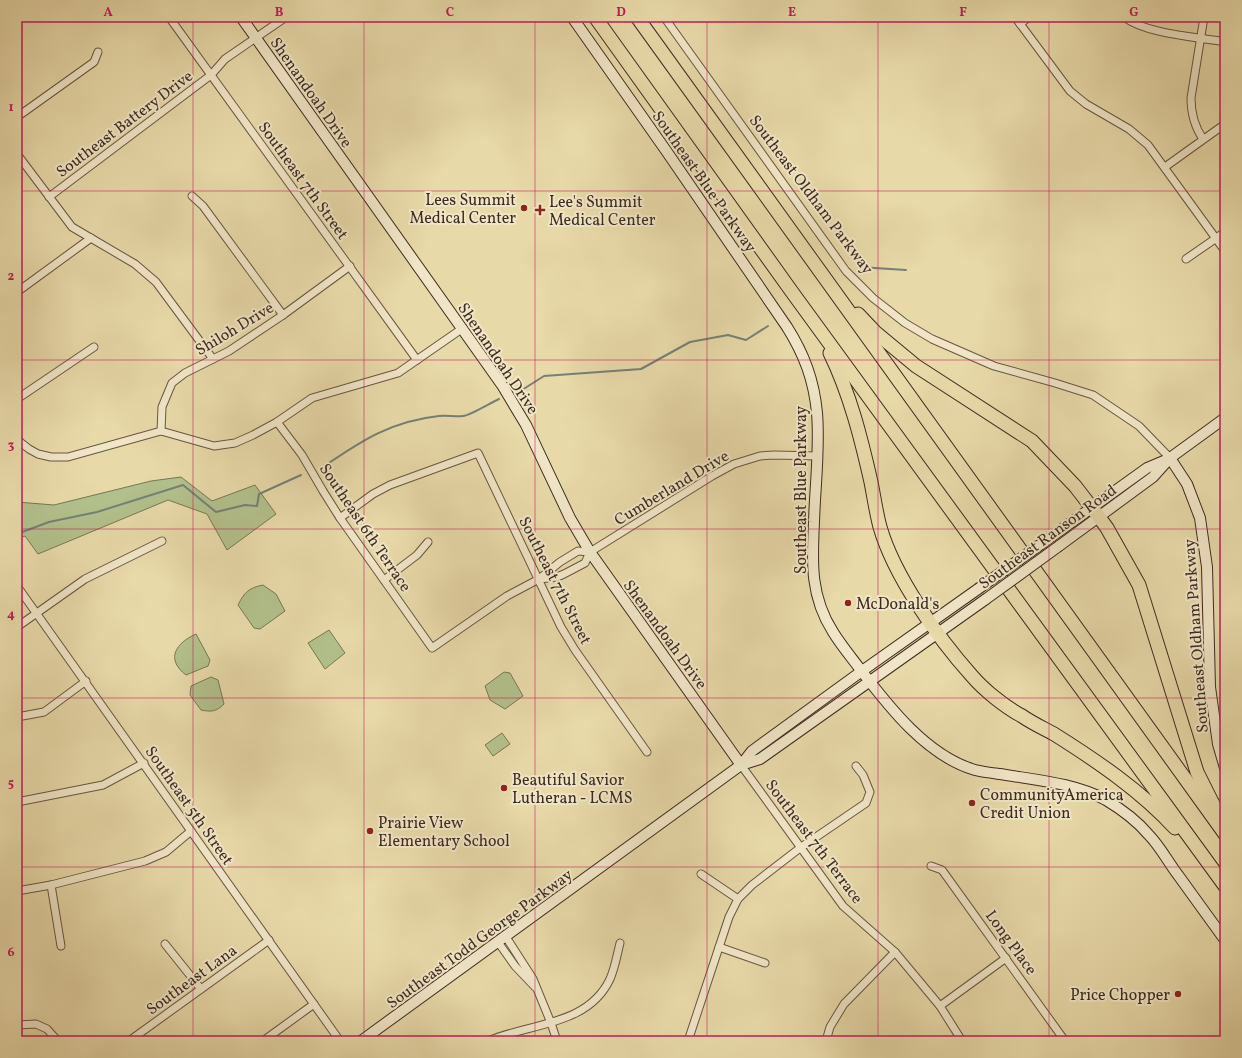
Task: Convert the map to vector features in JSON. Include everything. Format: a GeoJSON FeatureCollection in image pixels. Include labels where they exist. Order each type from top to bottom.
{"type":"FeatureCollection","features":[{"type":"Feature","properties":{"kind":"highway"},"geometry":{"type":"LineString","coordinates":[[596,17],[792,292],[1225,886]]}},
{"type":"Feature","properties":{"kind":"highway"},"geometry":{"type":"LineString","coordinates":[[637,17],[1225,834]]}},
{"type":"Feature","properties":{"kind":"highway"},"geometry":{"type":"LineString","coordinates":[[822,276],[832,280],[852,308],[896,351],[937,380],[1032,441],[1075,486],[1096,512],[1107,528],[1139,586],[1197,772],[1212,804],[1225,825]]}},
{"type":"Feature","properties":{"kind":"highway"},"geometry":{"type":"LineString","coordinates":[[792,292],[818,332],[839,373],[854,414],[880,528],[892,559],[934,628],[972,677],[994,696],[1020,716],[1053,734],[1089,757],[1144,798],[1176,830],[1201,861],[1210,865]]}},
{"type":"Feature","properties":{"kind":"street","name":"Southeast 7th Street"},"geometry":{"type":"LineString","coordinates":[[169,17],[213,73],[417,360]]}},
{"type":"Feature","properties":{"kind":"street","name":"Shenandoah Drive"},"geometry":{"type":"LineString","coordinates":[[241,17],[502,385],[526,425],[570,518],[590,552],[741,765]]}},
{"type":"Feature","properties":{"kind":"street","name":"Southeast Battery Drive"},"geometry":{"type":"LineString","coordinates":[[49,197],[213,73],[225,59],[286,17]]}},
{"type":"Feature","properties":{"kind":"street","name":"Southeast Blue Parkway"},"geometry":{"type":"LineString","coordinates":[[572,17],[667,152],[800,348],[808,368],[817,413],[818,456],[812,566],[816,591],[832,631],[893,712],[908,727],[945,756],[975,770],[1063,785],[1082,790],[1104,799],[1120,810],[1149,834],[1225,940]]}},
{"type":"Feature","properties":{"kind":"street","name":"Southeast Oldham Parkway"},"geometry":{"type":"LineString","coordinates":[[664,17],[846,271],[873,298],[905,323],[932,340],[994,366],[1093,395],[1139,426],[1170,458],[1187,484],[1200,518],[1207,567],[1210,687],[1218,744],[1225,768]]}},
{"type":"Feature","properties":{"kind":"street"},"geometry":{"type":"LineString","coordinates":[[1015,17],[1070,91],[1086,104],[1137,134],[1148,145],[1225,251]]}},
{"type":"Feature","properties":{"kind":"street"},"geometry":{"type":"LineString","coordinates":[[1020,24],[1029,17]]}},
{"type":"Feature","properties":{"kind":"street"},"geometry":{"type":"LineString","coordinates":[[1124,17],[1137,25],[1154,30],[1225,42]]}},
{"type":"Feature","properties":{"kind":"street"},"geometry":{"type":"LineString","coordinates":[[1203,139],[1194,124],[1191,98],[1204,17]]}},
{"type":"Feature","properties":{"kind":"street"},"geometry":{"type":"LineString","coordinates":[[17,117],[94,62],[98,52]]}},
{"type":"Feature","properties":{"kind":"street"},"geometry":{"type":"LineString","coordinates":[[1165,167],[1225,124]]}},
{"type":"Feature","properties":{"kind":"street"},"geometry":{"type":"LineString","coordinates":[[17,154],[72,227],[135,264],[156,282],[213,359]]}},
{"type":"Feature","properties":{"kind":"street"},"geometry":{"type":"LineString","coordinates":[[192,196],[203,206],[283,315]]}},
{"type":"Feature","properties":{"kind":"street"},"geometry":{"type":"LineString","coordinates":[[1186,260],[1225,232]]}},
{"type":"Feature","properties":{"kind":"street"},"geometry":{"type":"LineString","coordinates":[[17,292],[91,238]]}},
{"type":"Feature","properties":{"kind":"street","name":"Shiloh Drive"},"geometry":{"type":"LineString","coordinates":[[161,431],[162,407],[172,383],[185,372],[230,351],[283,315],[350,266]]}},
{"type":"Feature","properties":{"kind":"street"},"geometry":{"type":"LineString","coordinates":[[17,438],[29,449],[38,454],[51,457],[68,457],[161,431],[214,446],[235,443],[253,436],[277,422],[312,398],[398,373],[463,328]]}},
{"type":"Feature","properties":{"kind":"street"},"geometry":{"type":"LineString","coordinates":[[17,399],[94,347]]}},
{"type":"Feature","properties":{"kind":"street","name":"Southeast Ranson Road"},"geometry":{"type":"LineString","coordinates":[[934,628],[986,600],[1059,546],[1096,512],[1153,478],[1170,458],[1225,418]]}},
{"type":"Feature","properties":{"kind":"street","name":"Southeast 6th Terrace"},"geometry":{"type":"LineString","coordinates":[[277,422],[302,455],[340,518],[432,648]]}},
{"type":"Feature","properties":{"kind":"street","name":"Southeast 7th Street"},"geometry":{"type":"LineString","coordinates":[[340,518],[373,494],[390,485],[478,453],[561,627],[575,650],[647,752]]}},
{"type":"Feature","properties":{"kind":"street","name":"Cumberland Drive"},"geometry":{"type":"LineString","coordinates":[[539,579],[557,577],[585,563],[590,552],[734,464],[760,456],[818,456]]}},
{"type":"Feature","properties":{"kind":"street"},"geometry":{"type":"LineString","coordinates":[[741,765],[760,759],[869,681],[978,590],[1044,542],[1096,512]]}},
{"type":"Feature","properties":{"kind":"street"},"geometry":{"type":"LineString","coordinates":[[17,627],[85,579],[162,541]]}},
{"type":"Feature","properties":{"kind":"street"},"geometry":{"type":"LineString","coordinates":[[384,580],[417,555],[428,542]]}},
{"type":"Feature","properties":{"kind":"street","name":"Cumberland Drive"},"geometry":{"type":"LineString","coordinates":[[432,648],[507,596],[539,579],[560,562],[578,551],[590,552]]}},
{"type":"Feature","properties":{"kind":"street","name":"Southeast 5th Street"},"geometry":{"type":"LineString","coordinates":[[17,586],[86,681],[340,1041]]}},
{"type":"Feature","properties":{"kind":"street"},"geometry":{"type":"LineString","coordinates":[[741,765],[752,751],[862,671],[934,628]]}},
{"type":"Feature","properties":{"kind":"street"},"geometry":{"type":"LineString","coordinates":[[17,718],[44,712],[86,681]]}},
{"type":"Feature","properties":{"kind":"street"},"geometry":{"type":"LineString","coordinates":[[17,802],[103,785],[144,764]]}},
{"type":"Feature","properties":{"kind":"street","name":"Southeast Todd George Parkway"},"geometry":{"type":"LineString","coordinates":[[361,1041],[741,765]]}},
{"type":"Feature","properties":{"kind":"street","name":"Southeast 7th Terrace"},"geometry":{"type":"LineString","coordinates":[[741,765],[843,906],[895,952],[940,1006],[962,1041]]}},
{"type":"Feature","properties":{"kind":"street"},"geometry":{"type":"LineString","coordinates":[[688,1041],[729,917],[738,899],[752,885],[800,848],[866,803],[870,792],[863,775],[856,766]]}},
{"type":"Feature","properties":{"kind":"street"},"geometry":{"type":"LineString","coordinates":[[17,891],[51,885],[145,862],[166,852],[191,831]]}},
{"type":"Feature","properties":{"kind":"street","name":"Long Place"},"geometry":{"type":"LineString","coordinates":[[931,866],[942,870],[1065,1041]]}},
{"type":"Feature","properties":{"kind":"street"},"geometry":{"type":"LineString","coordinates":[[701,874],[738,899]]}},
{"type":"Feature","properties":{"kind":"street"},"geometry":{"type":"LineString","coordinates":[[51,885],[61,946]]}},
{"type":"Feature","properties":{"kind":"street","name":"Southeast Lana"},"geometry":{"type":"LineString","coordinates":[[129,1041],[269,940]]}},
{"type":"Feature","properties":{"kind":"street"},"geometry":{"type":"LineString","coordinates":[[502,940],[515,966],[539,991],[556,1041]]}},
{"type":"Feature","properties":{"kind":"street"},"geometry":{"type":"LineString","coordinates":[[488,1041],[502,1035],[551,1023],[576,1013],[590,1004],[602,992],[610,978],[620,943]]}},
{"type":"Feature","properties":{"kind":"street"},"geometry":{"type":"LineString","coordinates":[[165,944],[201,989]]}},
{"type":"Feature","properties":{"kind":"street"},"geometry":{"type":"LineString","coordinates":[[719,948],[765,963]]}},
{"type":"Feature","properties":{"kind":"street"},"geometry":{"type":"LineString","coordinates":[[826,1041],[830,1027],[844,1004],[895,952]]}},
{"type":"Feature","properties":{"kind":"street"},"geometry":{"type":"LineString","coordinates":[[940,1006],[1006,958]]}},
{"type":"Feature","properties":{"kind":"street"},"geometry":{"type":"LineString","coordinates":[[263,1041],[314,1004]]}},
{"type":"Feature","properties":{"kind":"street"},"geometry":{"type":"LineString","coordinates":[[17,1025],[36,1024],[47,1029],[58,1041]]}},
{"type":"Feature","properties":{"kind":"green space"},"geometry":{"type":"Polygon","coordinates":[[[181,477],[212,501],[255,485],[276,514],[227,550],[207,514],[168,500],[38,554],[25,536],[17,539],[17,502],[54,505],[151,481],[181,477]]]}},
{"type":"Feature","properties":{"kind":"green space"},"geometry":{"type":"Polygon","coordinates":[[[263,585],[276,594],[285,611],[260,629],[254,628],[238,605],[242,597],[250,589],[263,585]]]}},
{"type":"Feature","properties":{"kind":"green space"},"geometry":{"type":"Polygon","coordinates":[[[329,630],[345,653],[325,669],[308,643],[329,630]]]}},
{"type":"Feature","properties":{"kind":"green space"},"geometry":{"type":"Polygon","coordinates":[[[196,634],[210,660],[208,666],[186,675],[176,663],[176,652],[183,642],[196,634]]]}},
{"type":"Feature","properties":{"kind":"green space"},"geometry":{"type":"Polygon","coordinates":[[[504,672],[510,673],[523,696],[505,709],[490,700],[485,686],[504,672]]]}},
{"type":"Feature","properties":{"kind":"green space"},"geometry":{"type":"Polygon","coordinates":[[[211,677],[218,680],[224,704],[213,711],[201,710],[190,695],[191,686],[211,677]]]}},
{"type":"Feature","properties":{"kind":"green space"},"geometry":{"type":"Polygon","coordinates":[[[502,733],[510,744],[493,756],[485,745],[502,733]]]}},
{"type":"Feature","properties":{"kind":"waterway"},"geometry":{"type":"LineString","coordinates":[[859,267],[906,270]]}},
{"type":"Feature","properties":{"kind":"waterway"},"geometry":{"type":"LineString","coordinates":[[522,390],[544,376],[641,369],[690,342],[728,335],[746,340],[768,326]]}},
{"type":"Feature","properties":{"kind":"waterway"},"geometry":{"type":"LineString","coordinates":[[323,467],[350,449],[391,427],[422,419],[466,415],[499,399]]}},
{"type":"Feature","properties":{"kind":"waterway"},"geometry":{"type":"LineString","coordinates":[[17,534],[49,522],[97,512],[183,485],[216,512],[245,505],[257,506],[259,494],[301,475]]}},
{"type":"Feature","properties":{"kind":"place","name":"Lees Summit Medical Center"},"geometry":{"type":"Point","coordinates":[524,208]}},
{"type":"Feature","properties":{"kind":"place","name":"Lee's Summit Medical Center"},"geometry":{"type":"Point","coordinates":[540,210]}},
{"type":"Feature","properties":{"kind":"place","name":"McDonald's"},"geometry":{"type":"Point","coordinates":[848,603]}},
{"type":"Feature","properties":{"kind":"place","name":"Beautiful Savior Lutheran - LCMS"},"geometry":{"type":"Point","coordinates":[504,788]}},
{"type":"Feature","properties":{"kind":"place","name":"CommunityAmerica Credit Union"},"geometry":{"type":"Point","coordinates":[972,803]}},
{"type":"Feature","properties":{"kind":"place","name":"Prairie View Elementary School"},"geometry":{"type":"Point","coordinates":[370,831]}},
{"type":"Feature","properties":{"kind":"place","name":"Price Chopper"},"geometry":{"type":"Point","coordinates":[1178,994]}}]}
